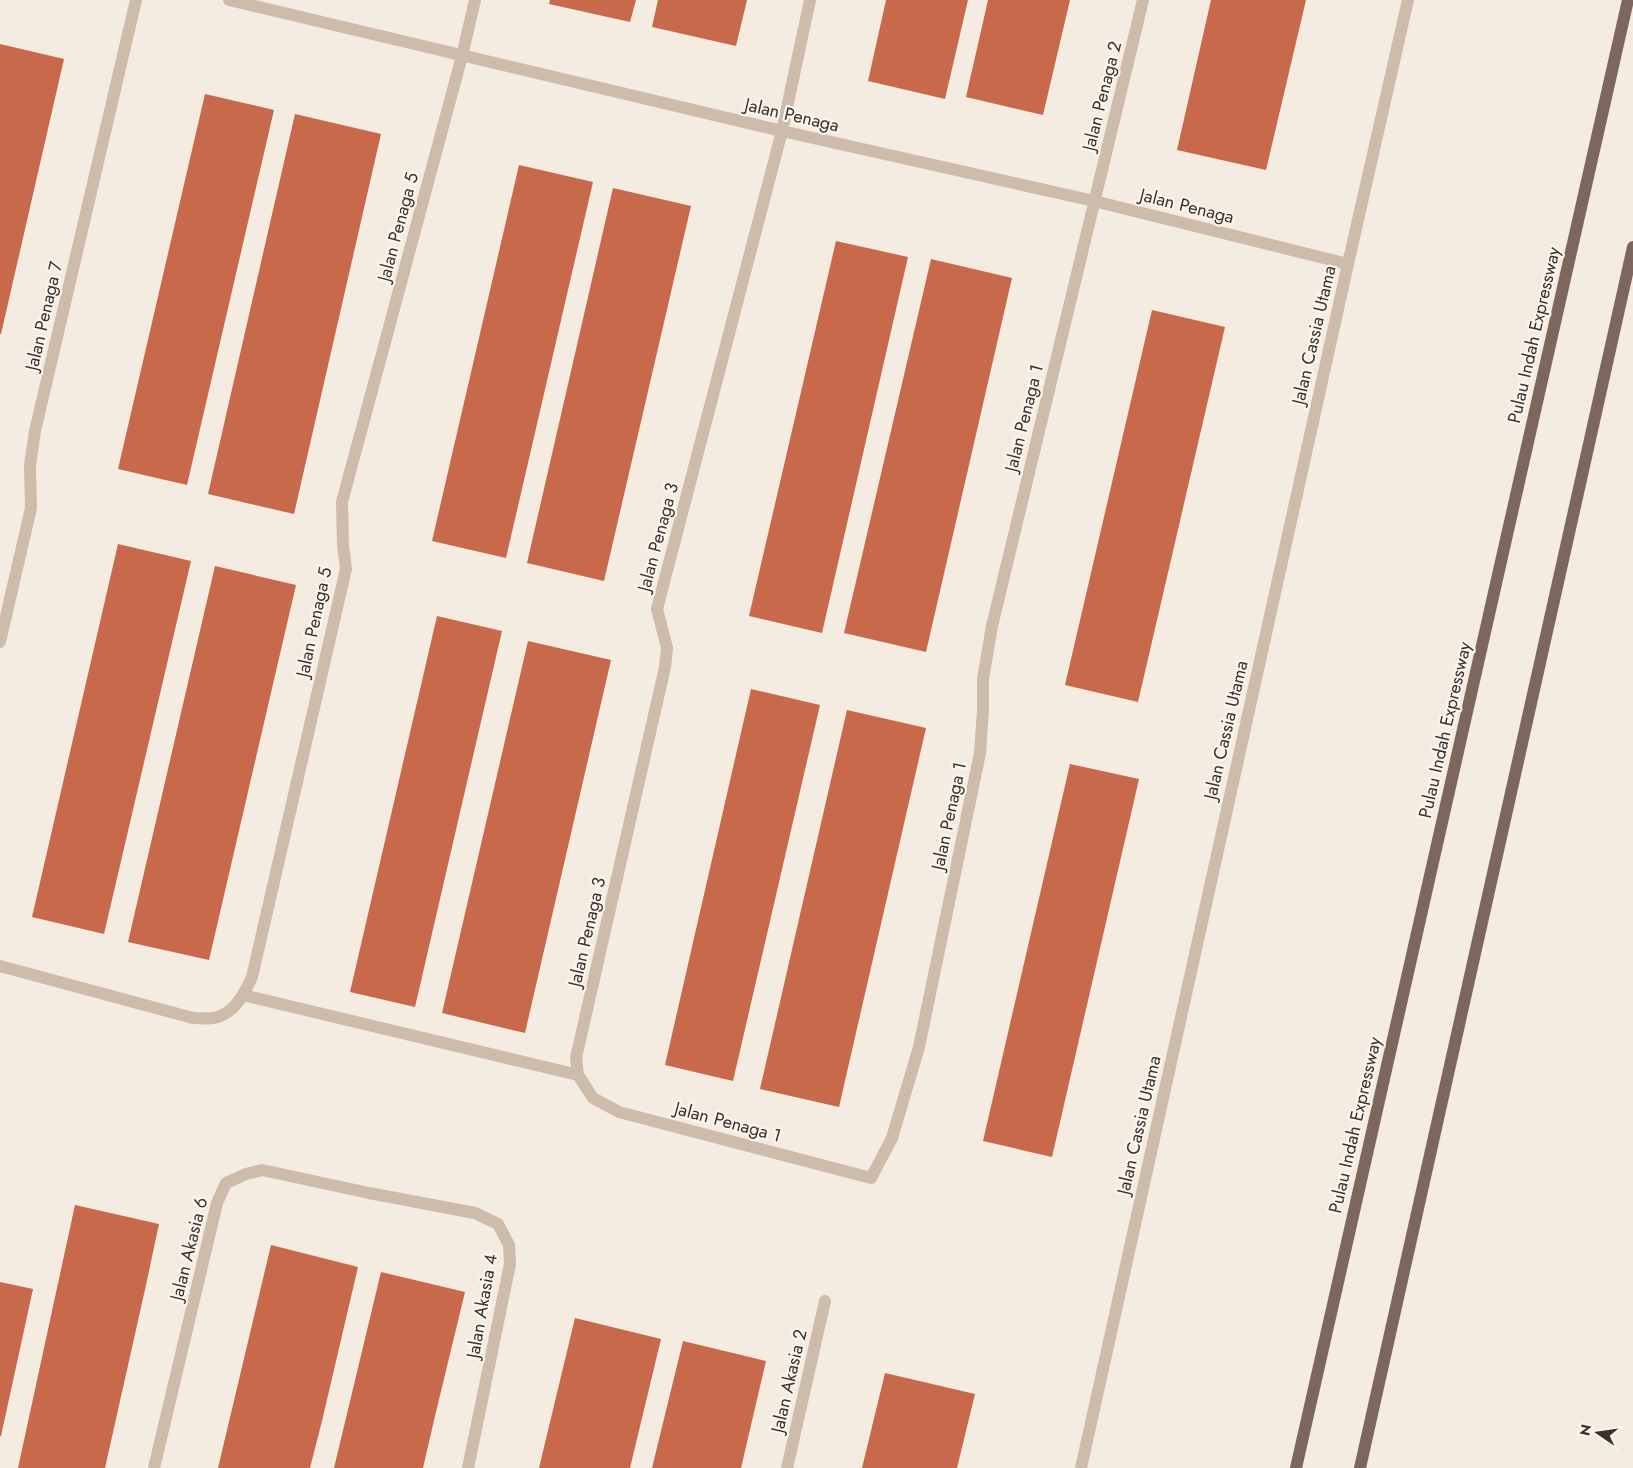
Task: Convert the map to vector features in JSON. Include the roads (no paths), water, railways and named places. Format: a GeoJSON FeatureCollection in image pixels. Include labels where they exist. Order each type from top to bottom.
{"type":"FeatureCollection","features":[{"type":"Feature","properties":{"kind":"main road","name":"Pulau Indah Expressway"},"geometry":{"type":"LineString","coordinates":[[1296,1468],[1628,0]]}},
{"type":"Feature","properties":{"kind":"main road"},"geometry":{"type":"LineString","coordinates":[[1360,1468],[1633,247]]}},
{"type":"Feature","properties":{"kind":"street","name":"Jalan Penaga 7"},"geometry":{"type":"LineString","coordinates":[[0,642],[31,508],[30,465],[35,431],[136,0]]}},
{"type":"Feature","properties":{"kind":"street","name":"Jalan Penaga"},"geometry":{"type":"LineString","coordinates":[[229,0],[782,131],[1094,201],[1348,264]]}},
{"type":"Feature","properties":{"kind":"street","name":"Jalan Penaga 5"},"geometry":{"type":"LineString","coordinates":[[0,966],[193,1018],[213,1018],[233,1008],[243,995],[252,977],[346,569],[343,546],[342,502],[462,56],[475,0]]}},
{"type":"Feature","properties":{"kind":"street","name":"Jalan Penaga 3"},"geometry":{"type":"LineString","coordinates":[[578,1075],[576,1058],[665,667],[667,648],[657,609],[782,131],[810,0]]}},
{"type":"Feature","properties":{"kind":"street","name":"Jalan Penaga 2"},"geometry":{"type":"LineString","coordinates":[[1094,201],[1143,0]]}},
{"type":"Feature","properties":{"kind":"street","name":"Jalan Cassia Utama"},"geometry":{"type":"LineString","coordinates":[[1081,1468],[1408,0]]}},
{"type":"Feature","properties":{"kind":"street","name":"Jalan Penaga 1"},"geometry":{"type":"LineString","coordinates":[[578,1075],[593,1098],[619,1112],[871,1178],[892,1138],[918,1046],[980,754],[984,678],[992,626],[1094,201]]}},
{"type":"Feature","properties":{"kind":"street"},"geometry":{"type":"LineString","coordinates":[[243,995],[578,1075]]}},
{"type":"Feature","properties":{"kind":"street","name":"Jalan Akasia 6"},"geometry":{"type":"LineString","coordinates":[[154,1468],[217,1202],[226,1183],[246,1174],[262,1170],[369,1193]]}},
{"type":"Feature","properties":{"kind":"street","name":"Jalan Akasia 4"},"geometry":{"type":"LineString","coordinates":[[369,1193],[475,1213],[498,1224],[509,1245],[510,1264],[468,1468]]}},
{"type":"Feature","properties":{"kind":"street","name":"Jalan Akasia 2"},"geometry":{"type":"LineString","coordinates":[[787,1468],[825,1301]]}}]}
